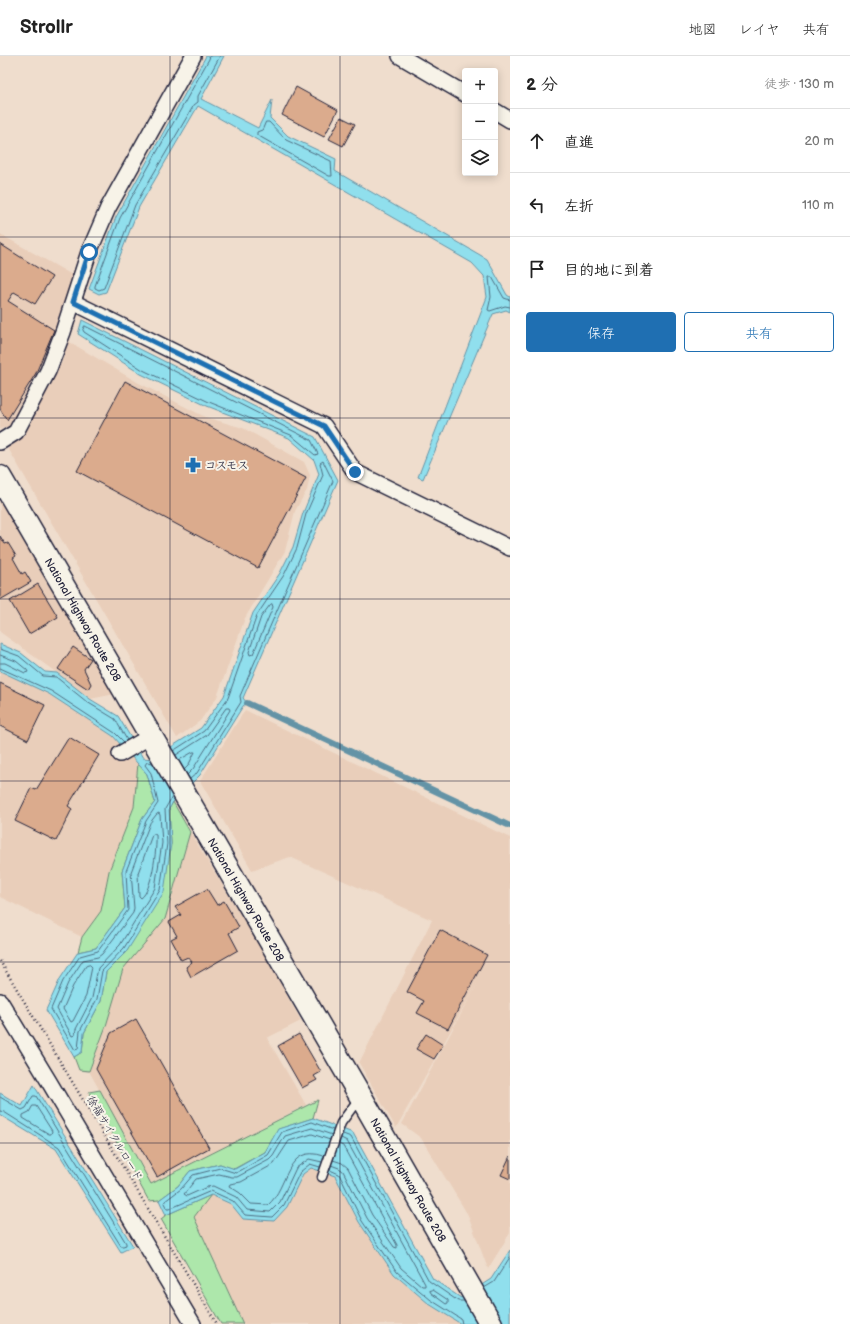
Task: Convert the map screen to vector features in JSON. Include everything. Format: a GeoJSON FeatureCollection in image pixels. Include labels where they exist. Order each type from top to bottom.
{"type":"FeatureCollection","features":[{"type":"Feature","properties":{"kind":"highway","name":"National Highway Route 208"},"geometry":{"type":"LineString","coordinates":[[0,477],[145,739],[361,1097],[491,1324]]}},
{"type":"Feature","properties":{"kind":"street"},"geometry":{"type":"LineString","coordinates":[[0,442],[16,432],[48,371],[63,332],[89,252],[108,208],[193,56]]}},
{"type":"Feature","properties":{"kind":"street"},"geometry":{"type":"LineString","coordinates":[[400,56],[462,92]]}},
{"type":"Feature","properties":{"kind":"street"},"geometry":{"type":"LineString","coordinates":[[498,113],[510,120]]}},
{"type":"Feature","properties":{"kind":"street"},"geometry":{"type":"LineString","coordinates":[[73,302],[324,426],[355,472],[510,548]]}},
{"type":"Feature","properties":{"kind":"street"},"geometry":{"type":"LineString","coordinates":[[120,754],[145,739]]}},
{"type":"Feature","properties":{"kind":"street"},"geometry":{"type":"LineString","coordinates":[[0,1001],[193,1324]]}},
{"type":"Feature","properties":{"kind":"lane"},"geometry":{"type":"LineString","coordinates":[[322,1177],[341,1123],[361,1097]]}},
{"type":"Feature","properties":{"kind":"path","name":"徐福サイクルロード"},"geometry":{"type":"LineString","coordinates":[[0,961],[217,1324]]}},
{"type":"Feature","properties":{"kind":"shaded area"},"geometry":{"type":"Polygon","coordinates":[[[0,234],[74,276],[51,350],[12,425],[0,429],[0,234]]]}},
{"type":"Feature","properties":{"kind":"shaded area"},"geometry":{"type":"Polygon","coordinates":[[[68,341],[137,382],[205,417],[243,428],[304,462],[310,475],[307,490],[295,511],[285,551],[245,618],[217,697],[200,721],[177,738],[8,448],[19,437],[62,362],[68,341]]]}},
{"type":"Feature","properties":{"kind":"shaded area"},"geometry":{"type":"Polygon","coordinates":[[[0,497],[115,694],[90,699],[0,632],[0,497]]]}},
{"type":"Feature","properties":{"kind":"shaded area"},"geometry":{"type":"Polygon","coordinates":[[[0,671],[49,694],[113,736],[138,763],[134,807],[109,871],[101,911],[82,937],[0,897],[0,671]]]}},
{"type":"Feature","properties":{"kind":"shaded area"},"geometry":{"type":"Polygon","coordinates":[[[245,710],[510,838],[510,1233],[488,1269],[468,1215],[421,1138],[402,1124],[478,982],[396,1128],[359,1063],[432,920],[290,857],[252,870],[200,781],[245,710]]]}},
{"type":"Feature","properties":{"kind":"shaded area"},"geometry":{"type":"Polygon","coordinates":[[[190,832],[258,943],[301,1021],[267,1038],[306,1105],[151,1184],[89,1071],[106,1026],[123,969],[165,919],[190,832]]]}},
{"type":"Feature","properties":{"kind":"shaded area"},"geometry":{"type":"Polygon","coordinates":[[[311,1168],[335,1176],[359,1222],[394,1274],[429,1304],[461,1324],[243,1324],[194,1217],[211,1195],[231,1204],[243,1219],[287,1207],[303,1174],[311,1168]]]}},
{"type":"Feature","properties":{"kind":"green space"},"geometry":{"type":"Polygon","coordinates":[[[138,763],[147,774],[155,802],[142,819],[122,871],[125,908],[96,948],[78,952],[82,937],[101,911],[109,871],[134,807],[138,763]]]}},
{"type":"Feature","properties":{"kind":"green space"},"geometry":{"type":"Polygon","coordinates":[[[173,802],[190,832],[165,919],[123,969],[106,1026],[89,1071],[79,1070],[74,1057],[82,1052],[84,1033],[101,1001],[106,972],[127,951],[171,844],[169,809],[173,802]]]}},
{"type":"Feature","properties":{"kind":"green space"},"geometry":{"type":"Polygon","coordinates":[[[100,1090],[151,1184],[318,1100],[313,1118],[279,1129],[265,1152],[234,1169],[220,1164],[190,1171],[178,1186],[159,1200],[149,1201],[89,1092],[100,1090]]]}},
{"type":"Feature","properties":{"kind":"green space"},"geometry":{"type":"Polygon","coordinates":[[[211,1195],[194,1217],[243,1324],[221,1324],[161,1219],[166,1215],[211,1195]]]}},
{"type":"Feature","properties":{"kind":"water"},"geometry":{"type":"Polygon","coordinates":[[[206,56],[224,56],[201,99],[258,128],[272,100],[270,118],[288,136],[336,159],[335,171],[487,259],[507,295],[510,297],[510,312],[506,310],[493,314],[423,479],[418,477],[487,297],[484,276],[472,263],[198,106],[139,207],[106,292],[99,294],[89,289],[116,217],[206,56]]]}},
{"type":"Feature","properties":{"kind":"water"},"geometry":{"type":"Polygon","coordinates":[[[82,320],[315,437],[338,480],[243,698],[247,703],[243,706],[200,775],[173,802],[169,809],[171,844],[164,892],[127,951],[106,972],[101,1001],[84,1033],[82,1052],[74,1057],[46,1010],[60,979],[78,952],[96,948],[125,908],[122,871],[142,819],[155,802],[147,774],[113,736],[49,694],[0,671],[0,644],[21,653],[45,672],[57,673],[90,699],[118,716],[143,758],[152,759],[201,728],[224,696],[253,613],[280,573],[293,547],[303,513],[319,474],[314,460],[289,438],[207,406],[141,374],[78,334],[82,320]]]}},
{"type":"Feature","properties":{"kind":"water"},"geometry":{"type":"Polygon","coordinates":[[[34,1085],[133,1246],[121,1252],[56,1149],[0,1115],[0,1093],[22,1106],[34,1085]]]}},
{"type":"Feature","properties":{"kind":"water"},"geometry":{"type":"Polygon","coordinates":[[[313,1118],[353,1133],[433,1279],[461,1298],[491,1279],[510,1250],[510,1323],[461,1324],[429,1304],[394,1274],[359,1222],[335,1176],[311,1168],[303,1174],[287,1207],[274,1221],[243,1219],[231,1204],[211,1195],[166,1215],[159,1200],[178,1186],[190,1171],[220,1164],[235,1169],[265,1152],[278,1129],[313,1118]]]}},
{"type":"Feature","properties":{"kind":"building"},"geometry":{"type":"Polygon","coordinates":[[[296,87],[338,110],[324,137],[282,115],[296,87]]]}},
{"type":"Feature","properties":{"kind":"building"},"geometry":{"type":"Polygon","coordinates":[[[341,117],[355,124],[343,146],[329,139],[341,117]]]}},
{"type":"Feature","properties":{"kind":"building"},"geometry":{"type":"Polygon","coordinates":[[[0,244],[52,277],[35,304],[14,292],[8,301],[54,330],[36,373],[7,420],[0,409],[0,244]]]}},
{"type":"Feature","properties":{"kind":"building"},"geometry":{"type":"Polygon","coordinates":[[[125,381],[306,478],[258,568],[77,471],[125,381]]]}},
{"type":"Feature","properties":{"kind":"building"},"geometry":{"type":"Polygon","coordinates":[[[0,536],[5,544],[8,543],[16,556],[13,558],[22,574],[25,572],[31,582],[0,600],[0,536]]]}},
{"type":"Feature","properties":{"kind":"building"},"geometry":{"type":"Polygon","coordinates":[[[38,584],[58,617],[29,634],[10,601],[38,584]]]}},
{"type":"Feature","properties":{"kind":"building"},"geometry":{"type":"Polygon","coordinates":[[[73,647],[91,659],[84,669],[91,684],[88,689],[58,669],[73,647]]]}},
{"type":"Feature","properties":{"kind":"building"},"geometry":{"type":"Polygon","coordinates":[[[0,683],[45,705],[28,740],[0,726],[0,683]]]}},
{"type":"Feature","properties":{"kind":"building"},"geometry":{"type":"Polygon","coordinates":[[[69,737],[99,755],[68,806],[72,809],[56,841],[15,821],[31,788],[36,790],[69,737]]]}},
{"type":"Feature","properties":{"kind":"building"},"geometry":{"type":"Polygon","coordinates":[[[207,889],[217,905],[224,901],[239,927],[229,933],[238,950],[191,977],[186,967],[192,962],[188,957],[181,960],[171,939],[177,936],[169,922],[181,915],[175,907],[207,889]]]}},
{"type":"Feature","properties":{"kind":"building"},"geometry":{"type":"Polygon","coordinates":[[[440,930],[487,955],[448,1029],[417,1013],[424,1001],[407,992],[440,930]]]}},
{"type":"Feature","properties":{"kind":"building"},"geometry":{"type":"Polygon","coordinates":[[[136,1019],[209,1148],[157,1177],[96,1069],[111,1033],[136,1019]]]}},
{"type":"Feature","properties":{"kind":"building"},"geometry":{"type":"Polygon","coordinates":[[[299,1034],[321,1072],[314,1076],[317,1080],[302,1088],[278,1046],[299,1034]]]}},
{"type":"Feature","properties":{"kind":"building"},"geometry":{"type":"Polygon","coordinates":[[[426,1034],[443,1045],[434,1059],[416,1049],[426,1034]]]}},
{"type":"Feature","properties":{"kind":"building"},"geometry":{"type":"Polygon","coordinates":[[[510,1156],[510,1179],[501,1175],[510,1156]]]}},
{"type":"Feature","properties":{"kind":"waterway"},"geometry":{"type":"LineString","coordinates":[[247,703],[510,826]]}},
{"type":"Feature","properties":{"kind":"place","name":"コスモス"},"geometry":{"type":"Point","coordinates":[193,465]}},
{"type":"Feature","properties":{"kind":"route"},"geometry":{"type":"LineString","coordinates":[[89,252],[73,302],[324,426],[355,472]]}}]}
